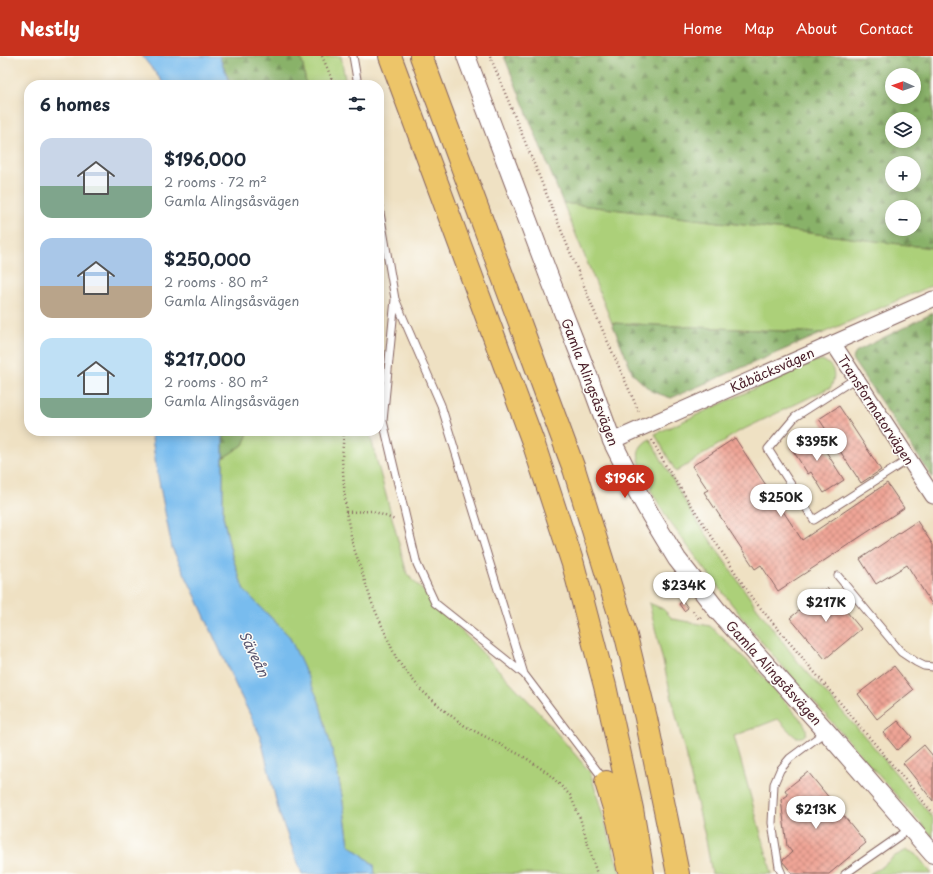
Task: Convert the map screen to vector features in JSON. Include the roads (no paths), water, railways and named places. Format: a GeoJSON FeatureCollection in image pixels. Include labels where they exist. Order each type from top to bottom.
{"type":"FeatureCollection","features":[{"type":"Feature","properties":{"kind":"highway"},"geometry":{"type":"LineString","coordinates":[[390,56],[533,442],[573,564],[605,686],[632,809],[643,874]]}},
{"type":"Feature","properties":{"kind":"highway"},"geometry":{"type":"LineString","coordinates":[[421,56],[576,477],[626,636],[646,718],[678,874]]}},
{"type":"Feature","properties":{"kind":"highway"},"geometry":{"type":"LineString","coordinates":[[606,782],[618,821],[630,874]]}},
{"type":"Feature","properties":{"kind":"street","name":"Gamla Alingsåsvägen"},"geometry":{"type":"LineString","coordinates":[[466,56],[612,441],[637,490],[677,559],[717,610],[826,731],[933,854]]}},
{"type":"Feature","properties":{"kind":"street","name":"Kåbäcksvägen"},"geometry":{"type":"LineString","coordinates":[[612,441],[933,299]]}},
{"type":"Feature","properties":{"kind":"street","name":"Transformatorvägen"},"geometry":{"type":"LineString","coordinates":[[833,343],[933,496]]}},
{"type":"Feature","properties":{"kind":"lane"},"geometry":{"type":"LineString","coordinates":[[353,56],[357,80]]}},
{"type":"Feature","properties":{"kind":"lane"},"geometry":{"type":"LineString","coordinates":[[384,236],[395,300],[441,405],[524,674]]}},
{"type":"Feature","properties":{"kind":"lane"},"geometry":{"type":"LineString","coordinates":[[384,411],[395,300]]}},
{"type":"Feature","properties":{"kind":"lane"},"geometry":{"type":"LineString","coordinates":[[856,378],[794,417],[768,449],[814,520],[909,459]]}},
{"type":"Feature","properties":{"kind":"lane"},"geometry":{"type":"LineString","coordinates":[[384,425],[418,564],[435,603],[524,674],[606,782]]}},
{"type":"Feature","properties":{"kind":"lane"},"geometry":{"type":"LineString","coordinates":[[838,576],[901,652],[924,666],[933,667]]}},
{"type":"Feature","properties":{"kind":"lane"},"geometry":{"type":"LineString","coordinates":[[782,874],[779,867],[772,823],[774,784],[780,770],[790,758],[826,731]]}},
{"type":"Feature","properties":{"kind":"lane"},"geometry":{"type":"LineString","coordinates":[[845,874],[911,828]]}},
{"type":"Feature","properties":{"kind":"water"},"geometry":{"type":"Polygon","coordinates":[[[142,56],[219,56],[229,80],[161,80],[142,56]]]}},
{"type":"Feature","properties":{"kind":"water","name":"Säveån"},"geometry":{"type":"Polygon","coordinates":[[[152,436],[223,436],[223,516],[232,556],[244,590],[289,636],[319,701],[335,761],[349,844],[374,865],[375,874],[302,874],[279,813],[260,735],[172,548],[152,436]]]}}]}
